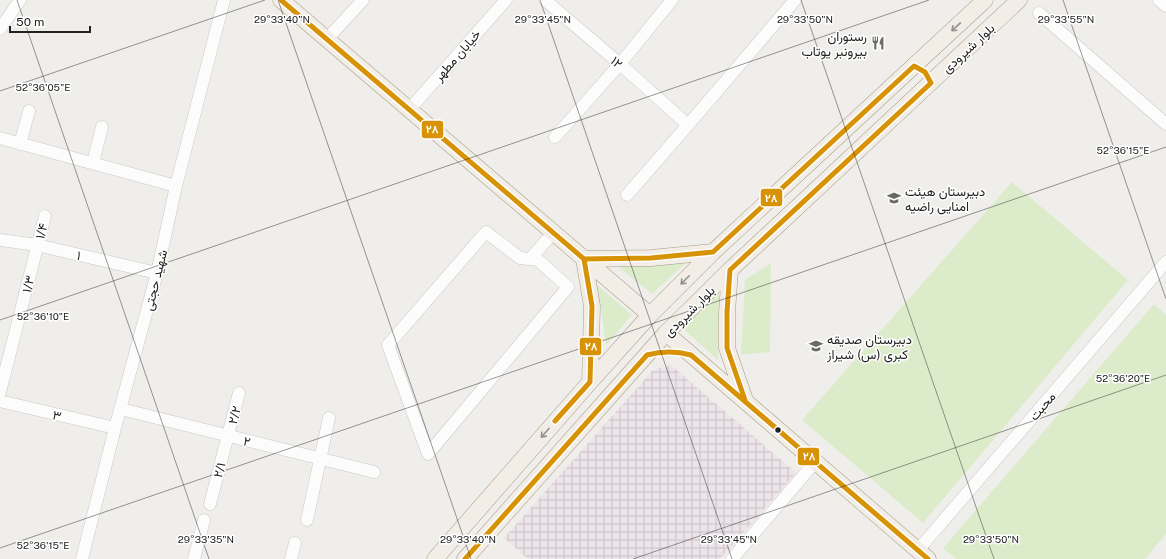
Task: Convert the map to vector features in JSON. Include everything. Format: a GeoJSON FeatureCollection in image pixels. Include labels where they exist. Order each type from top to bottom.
{"type":"FeatureCollection","features":[{"type":"Feature","properties":{"kind":"main road"},"geometry":{"type":"LineString","coordinates":[[282,0],[650,315]]}},
{"type":"Feature","properties":{"kind":"main road","name":"بلوار شیرودی"},"geometry":{"type":"LineString","coordinates":[[436,559],[650,315],[713,252],[985,0]]}},
{"type":"Feature","properties":{"kind":"main road","name":"بلوار شیرودی"},"geometry":{"type":"LineString","coordinates":[[465,559],[666,333],[730,270],[1019,0]]}},
{"type":"Feature","properties":{"kind":"main road"},"geometry":{"type":"LineString","coordinates":[[928,52],[934,64],[945,69]]}},
{"type":"Feature","properties":{"kind":"main road"},"geometry":{"type":"LineString","coordinates":[[914,66],[925,72],[930,83]]}},
{"type":"Feature","properties":{"kind":"main road"},"geometry":{"type":"LineString","coordinates":[[584,259],[651,258],[713,252]]}},
{"type":"Feature","properties":{"kind":"main road"},"geometry":{"type":"LineString","coordinates":[[584,259],[592,306],[590,382]]}},
{"type":"Feature","properties":{"kind":"main road"},"geometry":{"type":"LineString","coordinates":[[730,270],[727,312],[727,348],[745,400]]}},
{"type":"Feature","properties":{"kind":"main road"},"geometry":{"type":"LineString","coordinates":[[666,333],[923,554]]}},
{"type":"Feature","properties":{"kind":"main road"},"geometry":{"type":"LineString","coordinates":[[646,355],[669,351],[691,355]]}},
{"type":"Feature","properties":{"kind":"street"},"geometry":{"type":"LineString","coordinates":[[0,29],[20,0]]}},
{"type":"Feature","properties":{"kind":"street","name":"شهید حجتی"},"geometry":{"type":"LineString","coordinates":[[82,559],[115,428],[157,273],[176,186],[224,0]]}},
{"type":"Feature","properties":{"kind":"street"},"geometry":{"type":"LineString","coordinates":[[327,40],[363,0]]}},
{"type":"Feature","properties":{"kind":"street","name":"خیابان مطهر"},"geometry":{"type":"LineString","coordinates":[[410,110],[506,0]]}},
{"type":"Feature","properties":{"kind":"street","name":"۱۲"},"geometry":{"type":"LineString","coordinates":[[545,0],[688,125]]}},
{"type":"Feature","properties":{"kind":"street"},"geometry":{"type":"LineString","coordinates":[[555,137],[620,64],[672,0]]}},
{"type":"Feature","properties":{"kind":"street"},"geometry":{"type":"LineString","coordinates":[[627,195],[795,0]]}},
{"type":"Feature","properties":{"kind":"street"},"geometry":{"type":"LineString","coordinates":[[1159,0],[1166,6]]}},
{"type":"Feature","properties":{"kind":"street"},"geometry":{"type":"LineString","coordinates":[[1039,13],[1166,124]]}},
{"type":"Feature","properties":{"kind":"street"},"geometry":{"type":"LineString","coordinates":[[20,144],[29,111]]}},
{"type":"Feature","properties":{"kind":"street"},"geometry":{"type":"LineString","coordinates":[[93,163],[102,127]]}},
{"type":"Feature","properties":{"kind":"street"},"geometry":{"type":"LineString","coordinates":[[0,138],[176,186]]}},
{"type":"Feature","properties":{"kind":"street","name":"۱/۴"},"geometry":{"type":"LineString","coordinates":[[37,245],[45,216]]}},
{"type":"Feature","properties":{"kind":"street"},"geometry":{"type":"LineString","coordinates":[[486,232],[520,258],[530,259],[538,260],[568,287],[428,454],[388,345],[486,232]]}},
{"type":"Feature","properties":{"kind":"street"},"geometry":{"type":"LineString","coordinates":[[530,259],[553,233]]}},
{"type":"Feature","properties":{"kind":"street","name":"۱"},"geometry":{"type":"LineString","coordinates":[[0,240],[37,245],[157,273]]}},
{"type":"Feature","properties":{"kind":"street","name":"۱/۳"},"geometry":{"type":"LineString","coordinates":[[0,392],[37,245]]}},
{"type":"Feature","properties":{"kind":"street","name":"محبت"},"geometry":{"type":"LineString","coordinates":[[923,554],[1166,262]]}},
{"type":"Feature","properties":{"kind":"street","name":"۲/۲"},"geometry":{"type":"LineString","coordinates":[[228,436],[239,393]]}},
{"type":"Feature","properties":{"kind":"street","name":"۳"},"geometry":{"type":"LineString","coordinates":[[0,401],[115,428]]}},
{"type":"Feature","properties":{"kind":"street","name":"۲"},"geometry":{"type":"LineString","coordinates":[[121,409],[374,472]]}},
{"type":"Feature","properties":{"kind":"street"},"geometry":{"type":"LineString","coordinates":[[307,520],[329,418]]}},
{"type":"Feature","properties":{"kind":"street","name":"۲/۱"},"geometry":{"type":"LineString","coordinates":[[210,504],[228,436]]}},
{"type":"Feature","properties":{"kind":"street"},"geometry":{"type":"LineString","coordinates":[[732,559],[816,462]]}},
{"type":"Feature","properties":{"kind":"street"},"geometry":{"type":"LineString","coordinates":[[194,559],[204,520]]}},
{"type":"Feature","properties":{"kind":"street"},"geometry":{"type":"LineString","coordinates":[[291,559],[295,543]]}},
{"type":"Feature","properties":{"kind":"shaded area"},"geometry":{"type":"Polygon","coordinates":[[[671,365],[796,473],[720,559],[528,559],[504,538],[653,370],[671,365]]]}},
{"type":"Feature","properties":{"kind":"green space"},"geometry":{"type":"Polygon","coordinates":[[[1012,182],[1128,280],[923,523],[802,420],[1012,182]]]}},
{"type":"Feature","properties":{"kind":"green space"},"geometry":{"type":"Polygon","coordinates":[[[687,262],[652,294],[615,264],[687,262]]]}},
{"type":"Feature","properties":{"kind":"green space"},"geometry":{"type":"Polygon","coordinates":[[[771,263],[770,352],[741,355],[745,280],[771,263]]]}},
{"type":"Feature","properties":{"kind":"green space"},"geometry":{"type":"Polygon","coordinates":[[[597,285],[632,315],[606,345],[602,316],[597,285]]]}},
{"type":"Feature","properties":{"kind":"green space"},"geometry":{"type":"Polygon","coordinates":[[[719,292],[718,360],[681,327],[719,292]]]}},
{"type":"Feature","properties":{"kind":"green space"},"geometry":{"type":"Polygon","coordinates":[[[1154,304],[1166,315],[1166,534],[1145,559],[956,559],[943,548],[1154,304]]]}},
{"type":"Feature","properties":{"kind":"transit line","name":"۲۸"},"geometry":{"type":"LineString","coordinates":[[281,0],[584,259]]}},
{"type":"Feature","properties":{"kind":"transit line","name":"۲۸"},"geometry":{"type":"LineString","coordinates":[[584,259],[651,258],[713,252],[914,66],[925,72],[931,83],[730,270],[727,312],[727,348],[745,400]]}},
{"type":"Feature","properties":{"kind":"transit line","name":"۲۸"},"geometry":{"type":"LineString","coordinates":[[555,421],[590,382],[592,306],[584,259]]}},
{"type":"Feature","properties":{"kind":"transit line","name":"۲۸"},"geometry":{"type":"LineString","coordinates":[[465,559],[647,355],[669,352],[691,355],[928,559]]}},
{"type":"Feature","properties":{"kind":"place","name":"رستوران بیرونبر یوتاب"},"geometry":{"type":"Point","coordinates":[878,43]}},
{"type":"Feature","properties":{"kind":"place","name":"دبیرستان هیئت امنایی راضیه"},"geometry":{"type":"Point","coordinates":[894,198]}},
{"type":"Feature","properties":{"kind":"place","name":"دبیرستان صدیقه کبری (س) شیراز"},"geometry":{"type":"Point","coordinates":[816,346]}}]}
